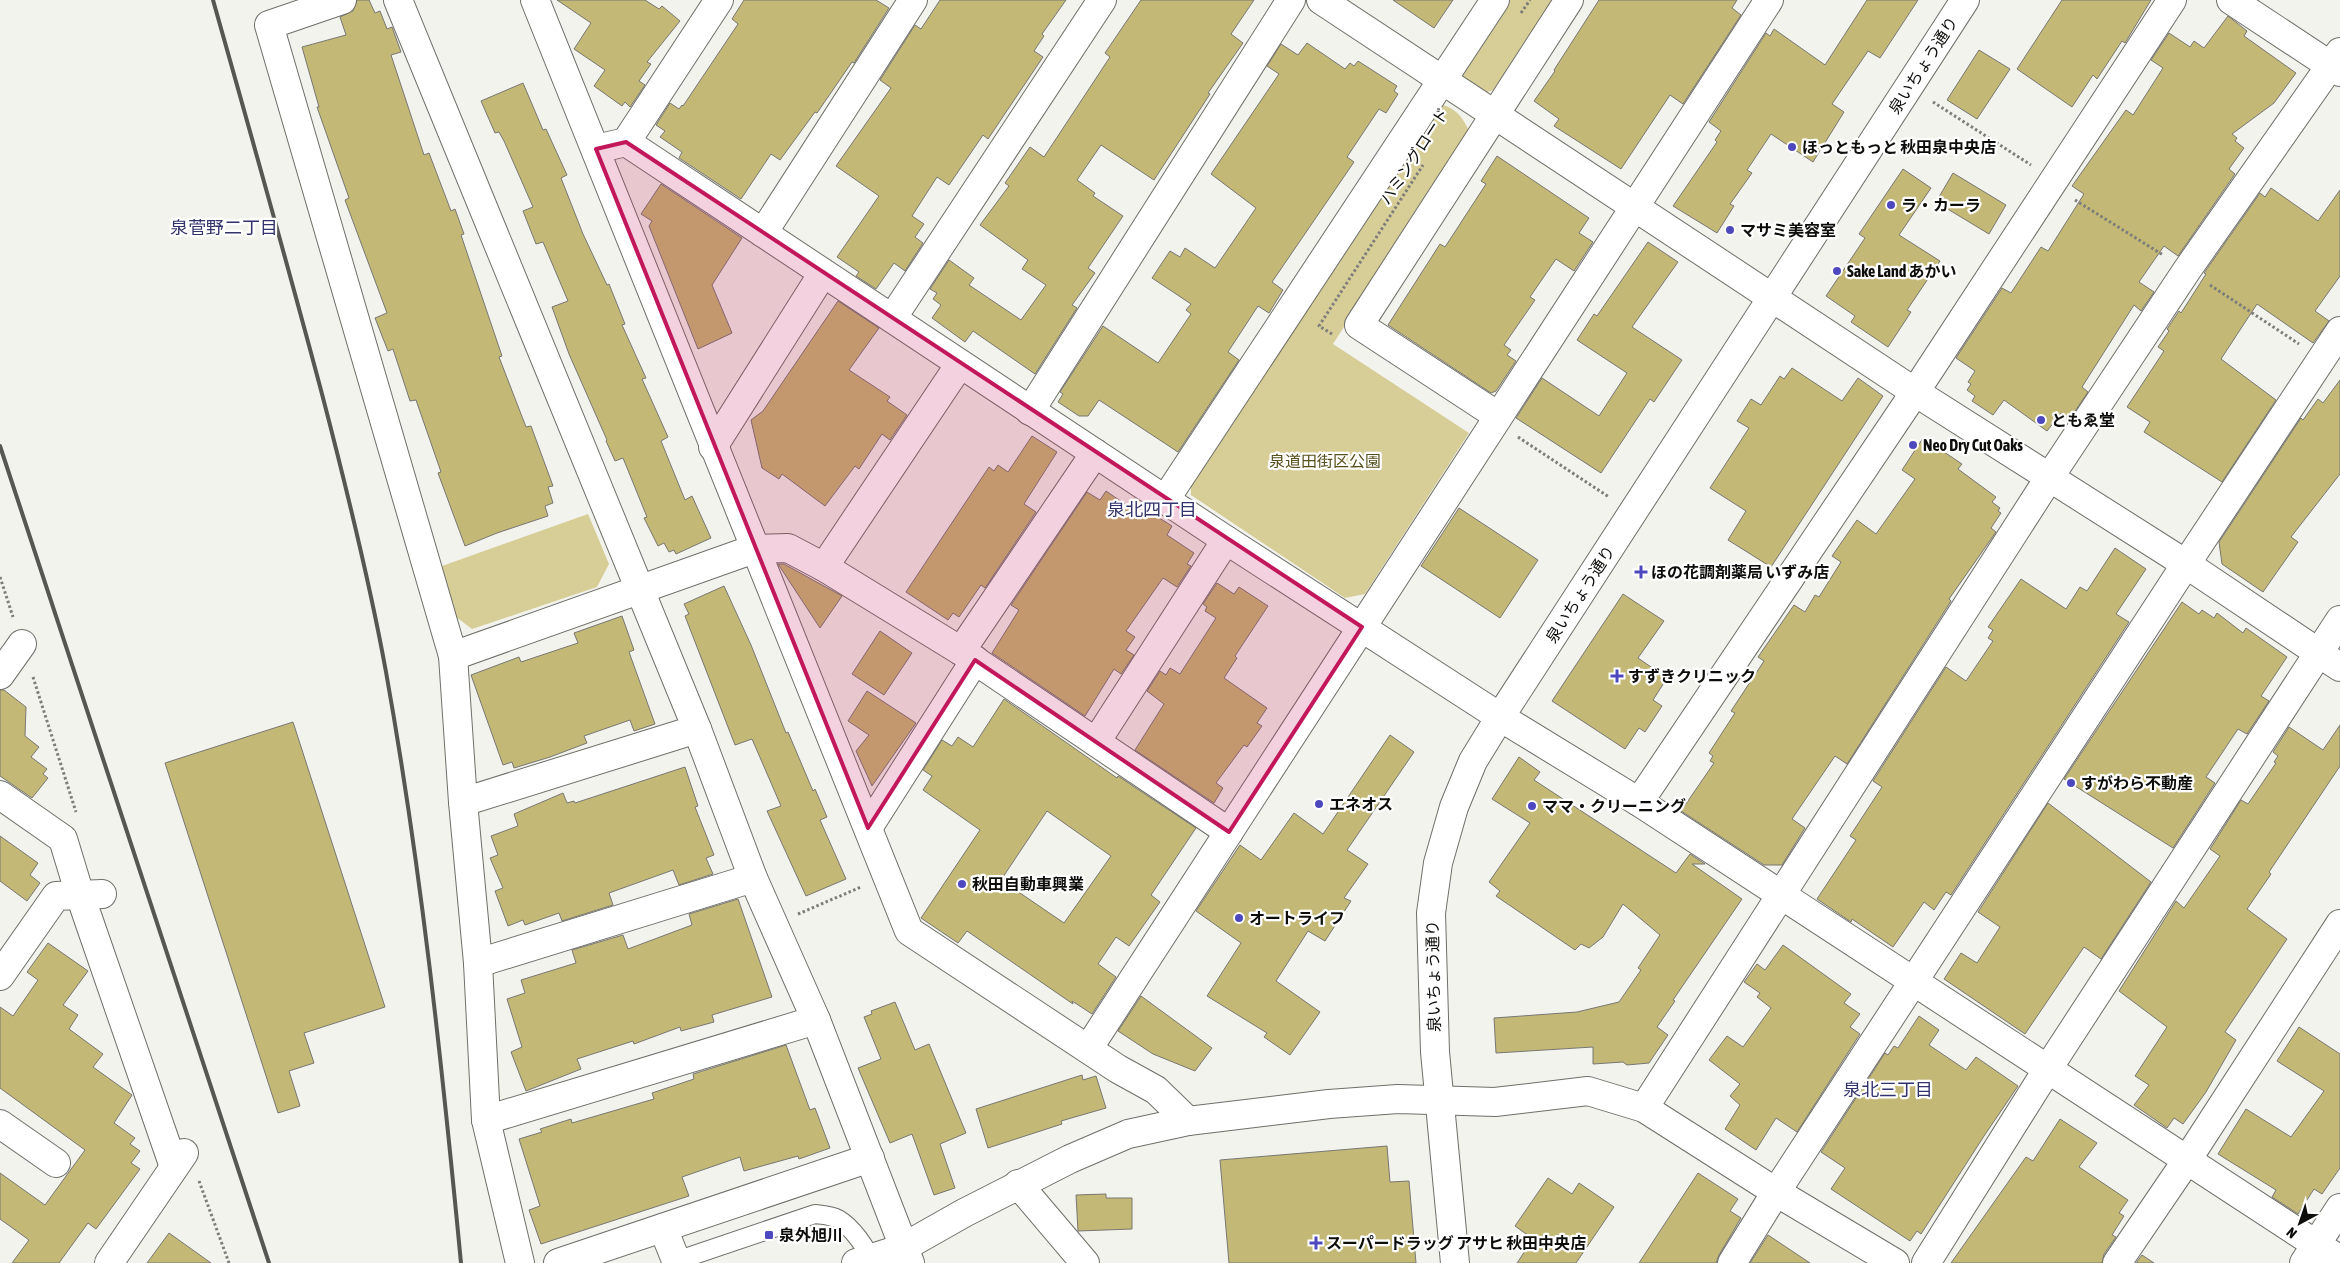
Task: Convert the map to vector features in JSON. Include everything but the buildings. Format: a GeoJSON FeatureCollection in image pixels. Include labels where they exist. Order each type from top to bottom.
{"type":"FeatureCollection","features":[{"type":"Feature","properties":{"kind":"street"},"geometry":{"type":"LineString","coordinates":[[342,0],[269,25],[453,656],[463,802],[478,963],[486,1120],[520,1263]]}},
{"type":"Feature","properties":{"kind":"street"},"geometry":{"type":"LineString","coordinates":[[398,0],[639,588],[754,878],[816,1020],[872,1164],[883,1260],[1018,1184],[1128,1134],[1188,1121],[1329,1104],[1398,1099],[1441,1102],[1495,1102],[1588,1092],[1644,1108],[1776,1192],[1895,1263]]}},
{"type":"Feature","properties":{"kind":"street"},"geometry":{"type":"LineString","coordinates":[[535,0],[754,549],[909,930],[1118,1069],[1156,1090],[1188,1121]]}},
{"type":"Feature","properties":{"kind":"street"},"geometry":{"type":"LineString","coordinates":[[596,149],[626,142],[719,0]]}},
{"type":"Feature","properties":{"kind":"street"},"geometry":{"type":"LineString","coordinates":[[763,233],[913,0]]}},
{"type":"Feature","properties":{"kind":"street"},"geometry":{"type":"LineString","coordinates":[[893,317],[1102,0]]}},
{"type":"Feature","properties":{"kind":"street"},"geometry":{"type":"LineString","coordinates":[[1030,410],[1291,0]]}},
{"type":"Feature","properties":{"kind":"street"},"geometry":{"type":"LineString","coordinates":[[1321,0],[1914,392],[2186,564],[2329,660]]}},
{"type":"Feature","properties":{"kind":"street"},"geometry":{"type":"LineString","coordinates":[[1165,500],[1495,0]]}},
{"type":"Feature","properties":{"kind":"street"},"geometry":{"type":"LineString","coordinates":[[1498,416],[1359,325],[1569,0]]}},
{"type":"Feature","properties":{"kind":"street"},"geometry":{"type":"LineString","coordinates":[[1088,1049],[1769,0]]}},
{"type":"Feature","properties":{"kind":"street","name":"泉いちょう通り"},"geometry":{"type":"LineString","coordinates":[[1455,1263],[1441,1102],[1434,1052],[1431,913],[1438,863],[1454,807],[1469,770],[1500,717],[1774,298],[1965,0]]}},
{"type":"Feature","properties":{"kind":"street"},"geometry":{"type":"LineString","coordinates":[[1639,802],[1914,392],[2172,0]]}},
{"type":"Feature","properties":{"kind":"street"},"geometry":{"type":"LineString","coordinates":[[1644,1108],[2049,478],[2187,270],[2337,63],[2231,0]]}},
{"type":"Feature","properties":{"kind":"street"},"geometry":{"type":"LineString","coordinates":[[626,142],[893,317],[960,364],[1226,540],[1500,717],[1639,802],[2187,1160],[2310,1254],[2340,1260]]}},
{"type":"Feature","properties":{"kind":"street"},"geometry":{"type":"LineString","coordinates":[[713,447],[823,272]]}},
{"type":"Feature","properties":{"kind":"street"},"geometry":{"type":"LineString","coordinates":[[1732,1263],[1776,1192],[2340,331]]}},
{"type":"Feature","properties":{"kind":"street"},"geometry":{"type":"LineString","coordinates":[[824,567],[960,364]]}},
{"type":"Feature","properties":{"kind":"street"},"geometry":{"type":"LineString","coordinates":[[868,828],[968,655],[1095,453]]}},
{"type":"Feature","properties":{"kind":"street"},"geometry":{"type":"LineString","coordinates":[[1096,742],[1226,540]]}},
{"type":"Feature","properties":{"kind":"street"},"geometry":{"type":"LineString","coordinates":[[453,656],[639,588],[754,549],[788,548],[824,567],[968,655],[1229,832]]}},
{"type":"Feature","properties":{"kind":"street"},"geometry":{"type":"LineString","coordinates":[[1926,1263],[2048,1070],[2329,660],[2340,620]]}},
{"type":"Feature","properties":{"kind":"street"},"geometry":{"type":"LineString","coordinates":[[0,675],[22,644]]}},
{"type":"Feature","properties":{"kind":"street"},"geometry":{"type":"LineString","coordinates":[[463,802],[696,729]]}},
{"type":"Feature","properties":{"kind":"street"},"geometry":{"type":"LineString","coordinates":[[0,795],[63,839],[91,894],[181,1158],[109,1263]]}},
{"type":"Feature","properties":{"kind":"street"},"geometry":{"type":"LineString","coordinates":[[478,963],[754,878]]}},
{"type":"Feature","properties":{"kind":"street"},"geometry":{"type":"LineString","coordinates":[[0,976],[56,896],[91,894]]}},
{"type":"Feature","properties":{"kind":"street"},"geometry":{"type":"LineString","coordinates":[[2117,1263],[2187,1160],[2340,924]]}},
{"type":"Feature","properties":{"kind":"street"},"geometry":{"type":"LineString","coordinates":[[486,1120],[816,1020]]}},
{"type":"Feature","properties":{"kind":"street"},"geometry":{"type":"LineString","coordinates":[[0,1124],[56,1163]]}},
{"type":"Feature","properties":{"kind":"street"},"geometry":{"type":"LineString","coordinates":[[614,1263],[668,1246],[872,1164]]}},
{"type":"Feature","properties":{"kind":"street"},"geometry":{"type":"LineString","coordinates":[[1018,1184],[1085,1263]]}},
{"type":"Feature","properties":{"kind":"street"},"geometry":{"type":"LineString","coordinates":[[2310,1254],[2340,1208]]}},
{"type":"Feature","properties":{"kind":"street"},"geometry":{"type":"LineString","coordinates":[[558,1263],[668,1246]]}},
{"type":"Feature","properties":{"kind":"street"},"geometry":{"type":"LineString","coordinates":[[584,1263],[668,1246]]}},
{"type":"Feature","properties":{"kind":"lane"},"geometry":{"type":"LineString","coordinates":[[668,1246],[815,1214],[829,1215],[840,1220],[883,1260]]}},
{"type":"Feature","properties":{"kind":"path"},"geometry":{"type":"LineString","coordinates":[[1520,16],[1530,0]]}},
{"type":"Feature","properties":{"kind":"path"},"geometry":{"type":"LineString","coordinates":[[1909,87],[2054,180]]}},
{"type":"Feature","properties":{"kind":"path","name":"ハミングロード"},"geometry":{"type":"LineString","coordinates":[[1319,326],[1425,162]]}},
{"type":"Feature","properties":{"kind":"path"},"geometry":{"type":"LineString","coordinates":[[774,925],[887,876]]}},
{"type":"Feature","properties":{"kind":"path"},"geometry":{"type":"LineString","coordinates":[[226,1255],[229,1263]]}},
{"type":"Feature","properties":{"kind":"highlighted area"},"geometry":{"type":"Polygon","coordinates":[[[626,142],[1362,627],[1229,832],[975,660],[868,828],[596,149],[626,142]]]}},
{"type":"Feature","properties":{"kind":"green space"},"geometry":{"type":"Polygon","coordinates":[[[1508,0],[1553,0],[1494,90],[1484,93],[1462,78],[1462,69],[1508,0]]]}},
{"type":"Feature","properties":{"kind":"green space","name":"泉道田街区公園"},"geometry":{"type":"Polygon","coordinates":[[[1438,104],[1449,107],[1457,113],[1469,131],[1333,344],[1469,433],[1365,594],[1345,598],[1191,495],[1191,479],[1438,104]]]}},
{"type":"Feature","properties":{"kind":"green space"},"geometry":{"type":"Polygon","coordinates":[[[588,514],[609,564],[597,587],[472,629],[455,616],[442,566],[588,514]]]}},
{"type":"Feature","properties":{"kind":"railway"},"geometry":{"type":"LineString","coordinates":[[213,0],[340,463],[357,532],[386,672],[410,819],[430,966],[461,1263]]}},
{"type":"Feature","properties":{"kind":"railway"},"geometry":{"type":"LineString","coordinates":[[0,446],[269,1263]]}},
{"type":"Feature","properties":{"kind":"place","name":"ほっともっと 秋田泉中央店"},"geometry":{"type":"Point","coordinates":[1792,147]}},
{"type":"Feature","properties":{"kind":"place","name":"ラ・カーラ"},"geometry":{"type":"Point","coordinates":[1891,205]}},
{"type":"Feature","properties":{"kind":"place","name":"マサミ美容室"},"geometry":{"type":"Point","coordinates":[1730,230]}},
{"type":"Feature","properties":{"kind":"place","name":"Sake Land あかい"},"geometry":{"type":"Point","coordinates":[1837,271]}},
{"type":"Feature","properties":{"kind":"place","name":"ともゑ堂"},"geometry":{"type":"Point","coordinates":[2041,420]}},
{"type":"Feature","properties":{"kind":"place","name":"Neo Dry Cut Oaks"},"geometry":{"type":"Point","coordinates":[1913,445]}},
{"type":"Feature","properties":{"kind":"place","name":"ほの花調剤薬局 いずみ店"},"geometry":{"type":"Point","coordinates":[1641,572]}},
{"type":"Feature","properties":{"kind":"place","name":"すずきクリニック"},"geometry":{"type":"Point","coordinates":[1617,676]}},
{"type":"Feature","properties":{"kind":"place","name":"すがわら不動産"},"geometry":{"type":"Point","coordinates":[2071,783]}},
{"type":"Feature","properties":{"kind":"place","name":"エネオス"},"geometry":{"type":"Point","coordinates":[1319,804]}},
{"type":"Feature","properties":{"kind":"place","name":"ママ・クリーニング"},"geometry":{"type":"Point","coordinates":[1532,806]}},
{"type":"Feature","properties":{"kind":"place","name":"秋田自動車興業"},"geometry":{"type":"Point","coordinates":[962,884]}},
{"type":"Feature","properties":{"kind":"place","name":"オートライフ"},"geometry":{"type":"Point","coordinates":[1239,918]}},
{"type":"Feature","properties":{"kind":"place","name":"泉外旭川"},"geometry":{"type":"Point","coordinates":[769,1235]}},
{"type":"Feature","properties":{"kind":"place","name":"スーパードラッグ アサヒ 秋田中央店"},"geometry":{"type":"Point","coordinates":[1316,1243]}},
{"type":"Feature","properties":{"kind":"district","name":"泉菅野二丁目"},"geometry":{"type":"Point","coordinates":[224,228]}},
{"type":"Feature","properties":{"kind":"district","name":"泉北四丁目"},"geometry":{"type":"Point","coordinates":[1152,510]}},
{"type":"Feature","properties":{"kind":"district","name":"泉北三丁目"},"geometry":{"type":"Point","coordinates":[1888,1090]}}]}
